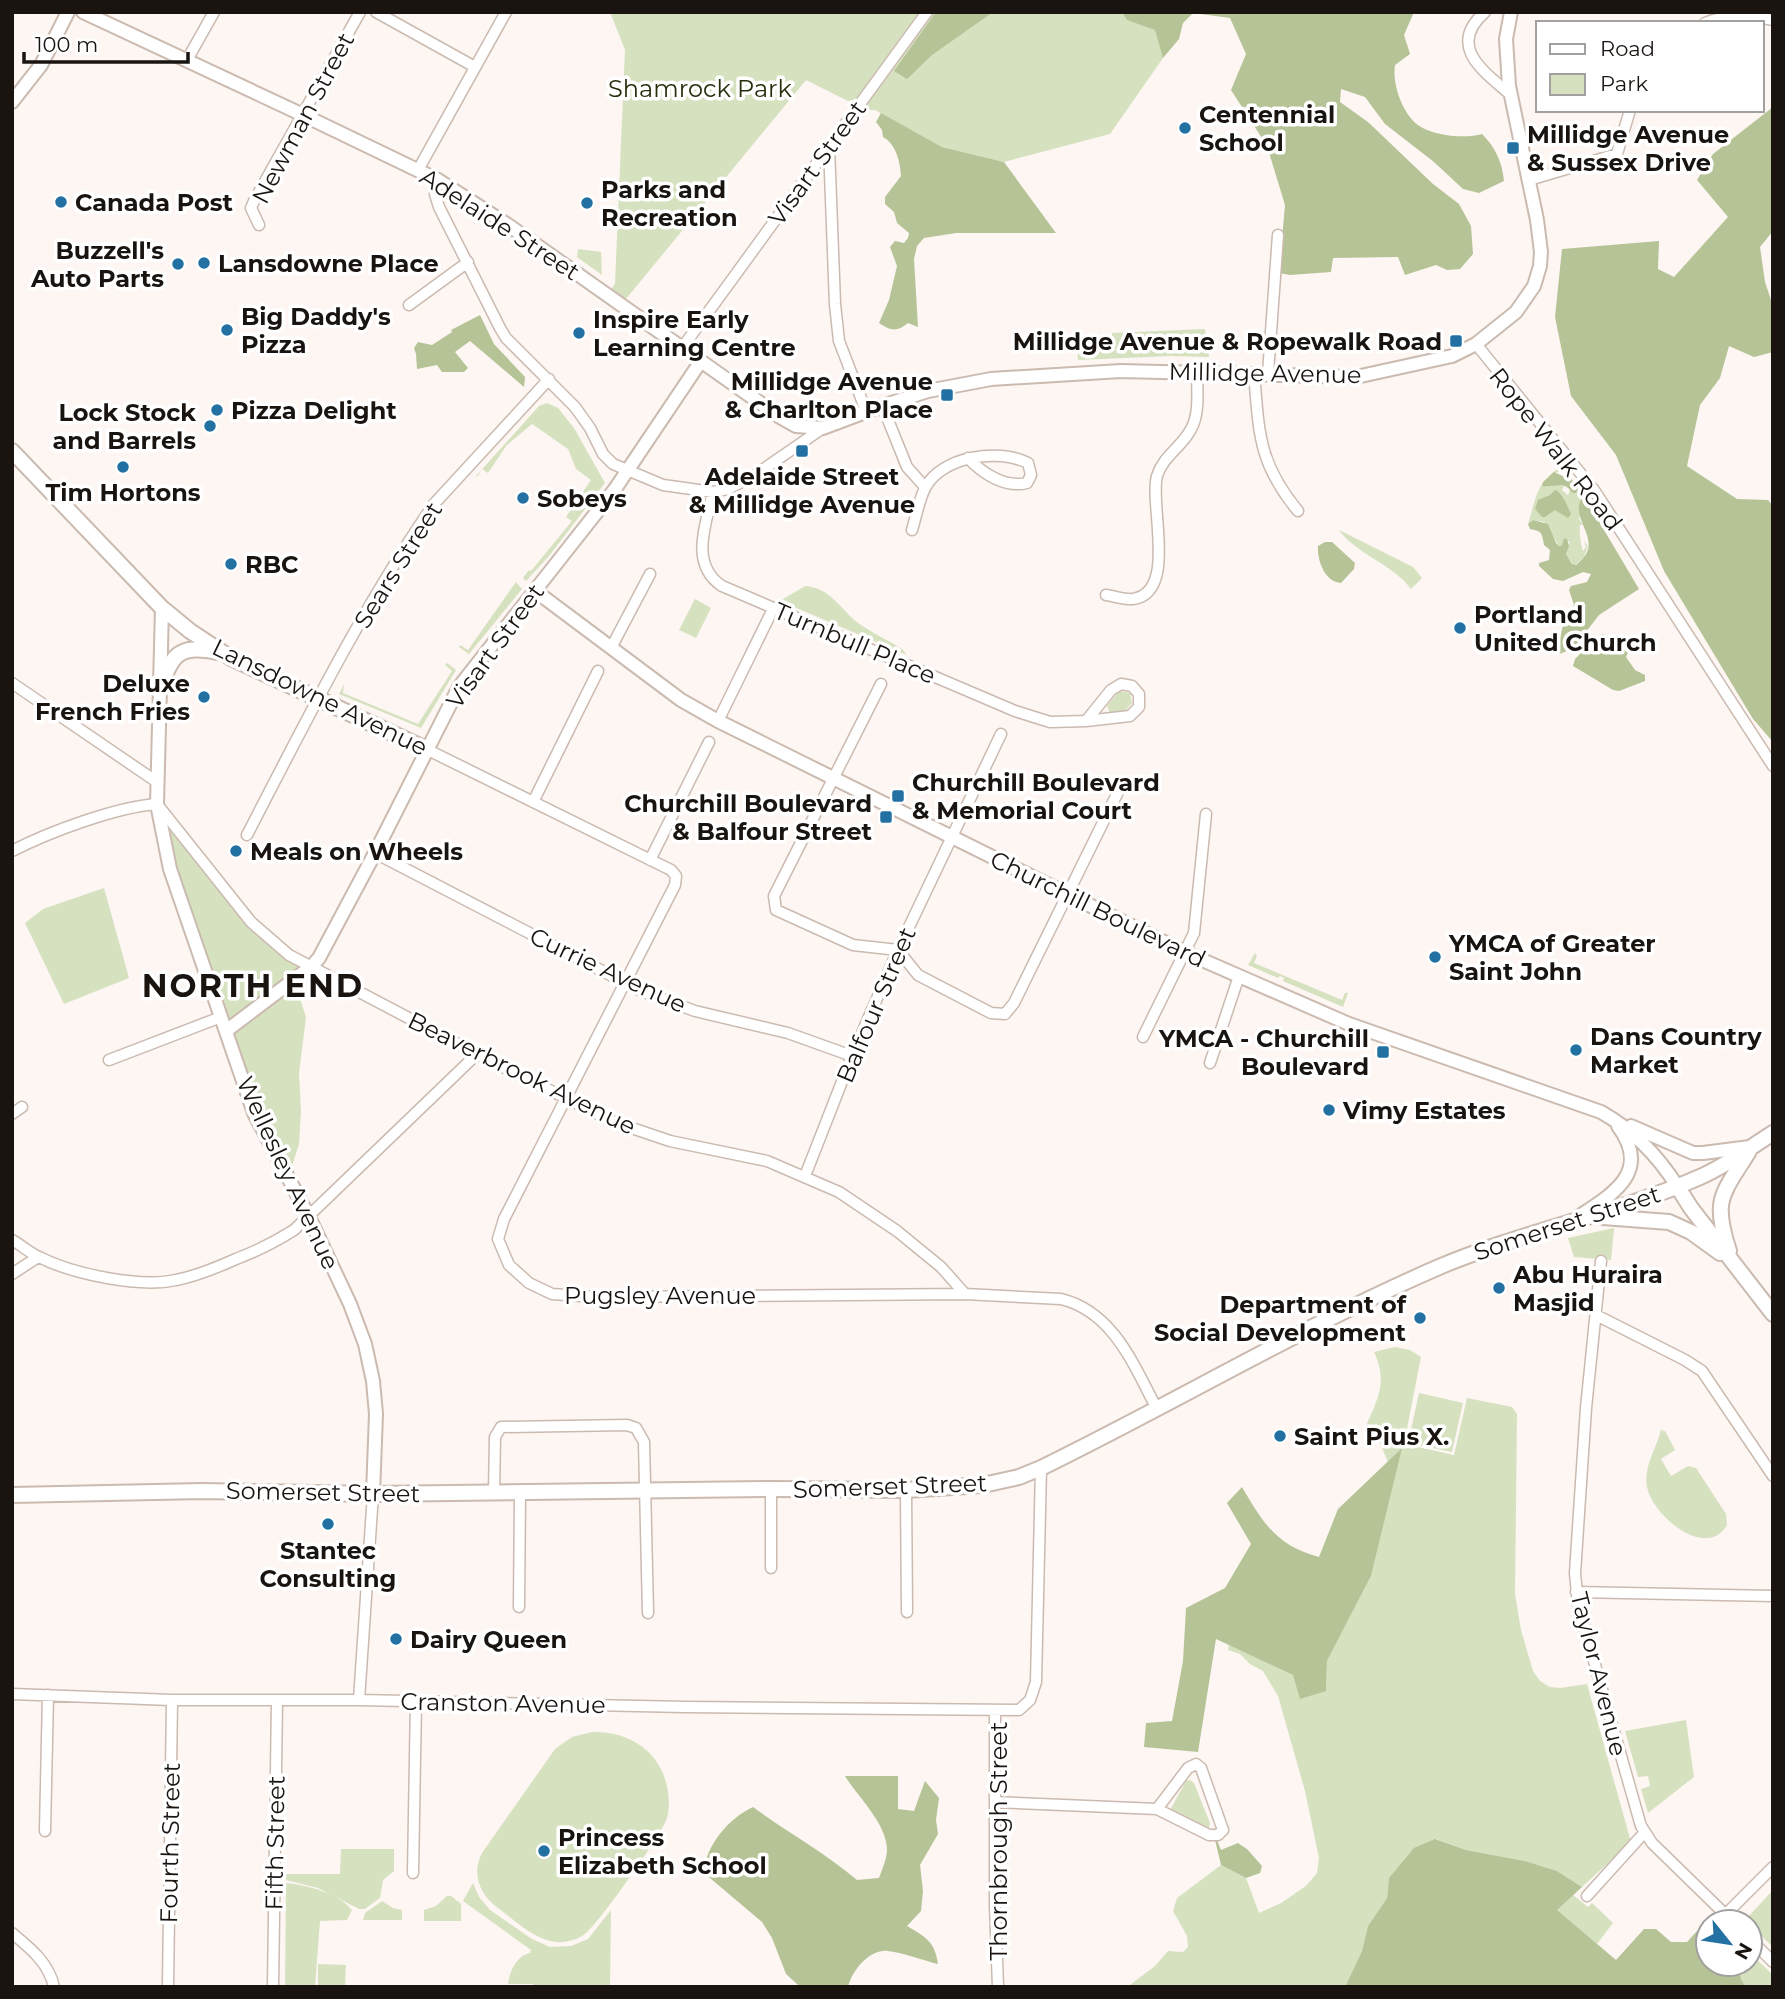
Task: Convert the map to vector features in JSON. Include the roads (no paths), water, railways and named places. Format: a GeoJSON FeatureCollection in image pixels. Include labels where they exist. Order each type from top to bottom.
{"type":"FeatureCollection","features":[{"type":"Feature","properties":{"kind":"main road","name":"Lansdowne Avenue"},"geometry":{"type":"LineString","coordinates":[[12,450],[162,608],[223,653],[428,750]]}},
{"type":"Feature","properties":{"kind":"main road"},"geometry":{"type":"LineString","coordinates":[[159,691],[173,659],[184,650],[202,649],[223,653]]}},
{"type":"Feature","properties":{"kind":"main road","name":"Somerset Street"},"geometry":{"type":"LineString","coordinates":[[12,1495],[202,1491],[373,1494],[906,1490],[983,1485],[1019,1477],[1041,1468],[1279,1345],[1435,1269],[1471,1254],[1591,1217],[1677,1186],[1704,1175],[1773,1133]]}},
{"type":"Feature","properties":{"kind":"main road"},"geometry":{"type":"LineString","coordinates":[[1733,1262],[1720,1224],[1721,1201],[1752,1146]]}},
{"type":"Feature","properties":{"kind":"main road"},"geometry":{"type":"LineString","coordinates":[[1677,1186],[1773,1314]]}},
{"type":"Feature","properties":{"kind":"main road"},"geometry":{"type":"LineString","coordinates":[[1591,1217],[1669,1222],[1691,1233],[1733,1262]]}},
{"type":"Feature","properties":{"kind":"street"},"geometry":{"type":"LineString","coordinates":[[12,102],[41,65],[68,12]]}},
{"type":"Feature","properties":{"kind":"street","name":"Adelaide Street"},"geometry":{"type":"LineString","coordinates":[[83,12],[438,180],[508,225],[788,422],[807,428],[822,428]]}},
{"type":"Feature","properties":{"kind":"street"},"geometry":{"type":"LineString","coordinates":[[187,60],[214,12]]}},
{"type":"Feature","properties":{"kind":"street","name":"Newman Street"},"geometry":{"type":"LineString","coordinates":[[259,225],[251,208],[252,204],[360,12]]}},
{"type":"Feature","properties":{"kind":"street"},"geometry":{"type":"LineString","coordinates":[[376,12],[475,68]]}},
{"type":"Feature","properties":{"kind":"street"},"geometry":{"type":"LineString","coordinates":[[418,170],[506,12]]}},
{"type":"Feature","properties":{"kind":"street","name":"Visart Street"},"geometry":{"type":"LineString","coordinates":[[682,348],[927,12]]}},
{"type":"Feature","properties":{"kind":"street"},"geometry":{"type":"LineString","coordinates":[[1485,12],[1472,29],[1468,48],[1477,66],[1512,96]]}},
{"type":"Feature","properties":{"kind":"street","name":"Millidge Avenue"},"geometry":{"type":"LineString","coordinates":[[822,428],[928,391],[991,379],[1121,371],[1356,377],[1452,356],[1476,344],[1516,312],[1534,286],[1541,252],[1506,52],[1511,12]]}},
{"type":"Feature","properties":{"kind":"street"},"geometry":{"type":"LineString","coordinates":[[1710,21],[1745,16],[1773,20]]}},
{"type":"Feature","properties":{"kind":"street"},"geometry":{"type":"LineString","coordinates":[[1529,180],[1617,154],[1629,112]]}},
{"type":"Feature","properties":{"kind":"street"},"geometry":{"type":"LineString","coordinates":[[829,147],[839,341],[866,411]]}},
{"type":"Feature","properties":{"kind":"street"},"geometry":{"type":"LineString","coordinates":[[438,180],[435,194],[439,207],[506,338],[575,407],[603,454],[613,464],[626,472],[663,485],[713,492],[741,484],[822,428]]}},
{"type":"Feature","properties":{"kind":"street"},"geometry":{"type":"LineString","coordinates":[[1268,373],[1278,235]]}},
{"type":"Feature","properties":{"kind":"street"},"geometry":{"type":"LineString","coordinates":[[409,305],[468,262]]}},
{"type":"Feature","properties":{"kind":"street","name":"Rope Walk Road"},"geometry":{"type":"LineString","coordinates":[[1476,344],[1594,490],[1773,766]]}},
{"type":"Feature","properties":{"kind":"street","name":"Visart Street"},"geometry":{"type":"LineString","coordinates":[[226,1031],[312,966],[326,946],[375,853],[459,687],[615,489],[701,361]]}},
{"type":"Feature","properties":{"kind":"street"},"geometry":{"type":"LineString","coordinates":[[1107,595],[1133,599],[1143,595],[1156,576],[1159,551],[1155,483],[1163,462],[1193,426],[1196,418],[1197,371]]}},
{"type":"Feature","properties":{"kind":"street"},"geometry":{"type":"LineString","coordinates":[[1254,373],[1262,449],[1271,474],[1298,511]]}},
{"type":"Feature","properties":{"kind":"street","name":"Sears Street"},"geometry":{"type":"LineString","coordinates":[[247,835],[317,699],[398,558],[434,504],[549,379]]}},
{"type":"Feature","properties":{"kind":"street"},"geometry":{"type":"LineString","coordinates":[[882,405],[907,467],[925,488]]}},
{"type":"Feature","properties":{"kind":"street"},"geometry":{"type":"LineString","coordinates":[[912,530],[925,488],[944,467],[968,458],[1014,456],[1028,463],[1031,475],[1027,484],[1016,486],[989,475],[968,458]]}},
{"type":"Feature","properties":{"kind":"street","name":"Turnbull Place"},"geometry":{"type":"LineString","coordinates":[[713,492],[702,543],[702,556],[707,571],[722,586],[1024,715],[1055,723],[1086,721],[1130,716],[1139,707],[1139,694],[1129,684],[1117,686],[1086,721]]}},
{"type":"Feature","properties":{"kind":"street"},"geometry":{"type":"LineString","coordinates":[[611,648],[650,574]]}},
{"type":"Feature","properties":{"kind":"street","name":"Churchill Boulevard"},"geometry":{"type":"LineString","coordinates":[[534,590],[681,701],[718,721],[1184,952],[1362,1029],[1593,1108],[1611,1117],[1647,1147],[1677,1186]]}},
{"type":"Feature","properties":{"kind":"street","name":"Wellesley Avenue"},"geometry":{"type":"LineString","coordinates":[[162,608],[157,804],[170,869],[254,1112],[309,1217],[350,1304],[369,1360],[376,1414],[359,1700]]}},
{"type":"Feature","properties":{"kind":"street"},"geometry":{"type":"LineString","coordinates":[[718,721],[773,609]]}},
{"type":"Feature","properties":{"kind":"street"},"geometry":{"type":"LineString","coordinates":[[533,802],[598,671]]}},
{"type":"Feature","properties":{"kind":"street"},"geometry":{"type":"LineString","coordinates":[[12,683],[157,782]]}},
{"type":"Feature","properties":{"kind":"street"},"geometry":{"type":"LineString","coordinates":[[881,684],[774,895],[776,910],[853,945],[898,950],[918,975],[991,1013],[1005,1014],[1014,1003],[1119,790]]}},
{"type":"Feature","properties":{"kind":"street","name":"Balfour Street"},"geometry":{"type":"LineString","coordinates":[[805,1176],[852,1056],[898,950],[1001,734]]}},
{"type":"Feature","properties":{"kind":"street"},"geometry":{"type":"LineString","coordinates":[[650,860],[709,742]]}},
{"type":"Feature","properties":{"kind":"street","name":"Lansdowne Avenue"},"geometry":{"type":"LineString","coordinates":[[428,750],[673,871],[676,876]]}},
{"type":"Feature","properties":{"kind":"street"},"geometry":{"type":"LineString","coordinates":[[12,851],[98,817],[135,806],[157,804]]}},
{"type":"Feature","properties":{"kind":"street","name":"Beaverbrook Avenue"},"geometry":{"type":"LineString","coordinates":[[157,804],[251,922],[275,944],[477,1054],[591,1112],[631,1129],[670,1141],[767,1161],[805,1176],[858,1203],[897,1231],[941,1267],[965,1294]]}},
{"type":"Feature","properties":{"kind":"street"},"geometry":{"type":"LineString","coordinates":[[1143,1037],[1194,933],[1206,814]]}},
{"type":"Feature","properties":{"kind":"street","name":"Currie Avenue"},"geometry":{"type":"LineString","coordinates":[[375,853],[625,984],[695,1011],[788,1033],[852,1056]]}},
{"type":"Feature","properties":{"kind":"street","name":"Pugsley Avenue"},"geometry":{"type":"LineString","coordinates":[[676,876],[675,886],[509,1210],[498,1239],[509,1265],[529,1283],[552,1294],[594,1297],[965,1294],[1061,1299],[1087,1309],[1119,1340],[1157,1409]]}},
{"type":"Feature","properties":{"kind":"street"},"geometry":{"type":"LineString","coordinates":[[1210,1063],[1239,976]]}},
{"type":"Feature","properties":{"kind":"street"},"geometry":{"type":"LineString","coordinates":[[109,1060],[221,1017]]}},
{"type":"Feature","properties":{"kind":"street"},"geometry":{"type":"LineString","coordinates":[[12,1240],[38,1257],[111,1278],[150,1283],[173,1281],[207,1272],[280,1240],[309,1217],[477,1054]]}},
{"type":"Feature","properties":{"kind":"street"},"geometry":{"type":"LineString","coordinates":[[12,1114],[22,1107]]}},
{"type":"Feature","properties":{"kind":"street"},"geometry":{"type":"LineString","coordinates":[[1611,1117],[1693,1153],[1752,1146]]}},
{"type":"Feature","properties":{"kind":"street"},"geometry":{"type":"LineString","coordinates":[[1571,1222],[1620,1188],[1629,1172],[1631,1155],[1628,1143],[1611,1117]]}},
{"type":"Feature","properties":{"kind":"street"},"geometry":{"type":"LineString","coordinates":[[12,1274],[38,1257]]}},
{"type":"Feature","properties":{"kind":"street","name":"Taylor Avenue"},"geometry":{"type":"LineString","coordinates":[[1601,1261],[1586,1408],[1576,1592],[1636,1816],[1644,1833],[1719,1908]]}},
{"type":"Feature","properties":{"kind":"street"},"geometry":{"type":"LineString","coordinates":[[1596,1314],[1702,1371],[1773,1476]]}},
{"type":"Feature","properties":{"kind":"street"},"geometry":{"type":"LineString","coordinates":[[494,1492],[495,1437],[501,1427],[627,1425],[636,1428],[645,1442],[648,1613]]}},
{"type":"Feature","properties":{"kind":"street","name":"Thornbrough Street"},"geometry":{"type":"LineString","coordinates":[[998,1987],[995,1905],[995,1712],[1011,1712],[1024,1708],[1036,1682],[1041,1468]]}},
{"type":"Feature","properties":{"kind":"street"},"geometry":{"type":"LineString","coordinates":[[771,1489],[771,1569]]}},
{"type":"Feature","properties":{"kind":"street"},"geometry":{"type":"LineString","coordinates":[[906,1490],[907,1612]]}},
{"type":"Feature","properties":{"kind":"street"},"geometry":{"type":"LineString","coordinates":[[519,1607],[520,1492]]}},
{"type":"Feature","properties":{"kind":"street"},"geometry":{"type":"LineString","coordinates":[[1576,1592],[1773,1596]]}},
{"type":"Feature","properties":{"kind":"street","name":"Cranston Avenue"},"geometry":{"type":"LineString","coordinates":[[12,1694],[172,1700],[359,1700],[995,1712]]}},
{"type":"Feature","properties":{"kind":"street"},"geometry":{"type":"LineString","coordinates":[[45,1831],[48,1695]]}},
{"type":"Feature","properties":{"kind":"street","name":"Fourth Street"},"geometry":{"type":"LineString","coordinates":[[168,1987],[172,1700]]}},
{"type":"Feature","properties":{"kind":"street","name":"Fifth Street"},"geometry":{"type":"LineString","coordinates":[[272,1987],[277,1700]]}},
{"type":"Feature","properties":{"kind":"street"},"geometry":{"type":"LineString","coordinates":[[413,1873],[416,1701]]}},
{"type":"Feature","properties":{"kind":"street"},"geometry":{"type":"LineString","coordinates":[[995,1802],[1157,1809],[1209,1835],[1218,1835],[1223,1830],[1201,1769],[1196,1764],[1188,1768],[1157,1809]]}},
{"type":"Feature","properties":{"kind":"street"},"geometry":{"type":"LineString","coordinates":[[1587,1896],[1644,1833]]}},
{"type":"Feature","properties":{"kind":"street"},"geometry":{"type":"LineString","coordinates":[[1738,1908],[1773,1867]]}},
{"type":"Feature","properties":{"kind":"street"},"geometry":{"type":"LineString","coordinates":[[12,1933],[38,1956],[47,1968],[54,1987]]}},
{"type":"Feature","properties":{"kind":"place","name":"Centennial School"},"geometry":{"type":"Point","coordinates":[1185,128]}},
{"type":"Feature","properties":{"kind":"place","name":"Millidge Avenue & Sussex Drive"},"geometry":{"type":"Point","coordinates":[1513,148]}},
{"type":"Feature","properties":{"kind":"place","name":"Canada Post"},"geometry":{"type":"Point","coordinates":[61,202]}},
{"type":"Feature","properties":{"kind":"place","name":"Parks and Recreation"},"geometry":{"type":"Point","coordinates":[587,203]}},
{"type":"Feature","properties":{"kind":"place","name":"Lansdowne Place"},"geometry":{"type":"Point","coordinates":[204,263]}},
{"type":"Feature","properties":{"kind":"place","name":"Buzzell's Auto Parts"},"geometry":{"type":"Point","coordinates":[178,264]}},
{"type":"Feature","properties":{"kind":"place","name":"Big Daddy's Pizza"},"geometry":{"type":"Point","coordinates":[227,330]}},
{"type":"Feature","properties":{"kind":"place","name":"Inspire Early Learning Centre"},"geometry":{"type":"Point","coordinates":[579,333]}},
{"type":"Feature","properties":{"kind":"place","name":"Millidge Avenue & Ropewalk Road"},"geometry":{"type":"Point","coordinates":[1456,341]}},
{"type":"Feature","properties":{"kind":"place","name":"Millidge Avenue & Charlton Place"},"geometry":{"type":"Point","coordinates":[947,395]}},
{"type":"Feature","properties":{"kind":"place","name":"Pizza Delight"},"geometry":{"type":"Point","coordinates":[217,410]}},
{"type":"Feature","properties":{"kind":"place","name":"Lock Stock and Barrels"},"geometry":{"type":"Point","coordinates":[210,426]}},
{"type":"Feature","properties":{"kind":"place","name":"Adelaide Street & Millidge Avenue"},"geometry":{"type":"Point","coordinates":[802,451]}},
{"type":"Feature","properties":{"kind":"place","name":"Tim Hortons"},"geometry":{"type":"Point","coordinates":[123,467]}},
{"type":"Feature","properties":{"kind":"place","name":"Sobeys"},"geometry":{"type":"Point","coordinates":[523,498]}},
{"type":"Feature","properties":{"kind":"place","name":"RBC"},"geometry":{"type":"Point","coordinates":[231,564]}},
{"type":"Feature","properties":{"kind":"place","name":"Portland United Church"},"geometry":{"type":"Point","coordinates":[1460,628]}},
{"type":"Feature","properties":{"kind":"place","name":"Deluxe French Fries"},"geometry":{"type":"Point","coordinates":[204,697]}},
{"type":"Feature","properties":{"kind":"place","name":"Churchill Boulevard & Memorial Court"},"geometry":{"type":"Point","coordinates":[898,796]}},
{"type":"Feature","properties":{"kind":"place","name":"Churchill Boulevard & Balfour Street"},"geometry":{"type":"Point","coordinates":[886,817]}},
{"type":"Feature","properties":{"kind":"place","name":"Meals on Wheels"},"geometry":{"type":"Point","coordinates":[236,851]}},
{"type":"Feature","properties":{"kind":"place","name":"YMCA of Greater Saint John"},"geometry":{"type":"Point","coordinates":[1435,957]}},
{"type":"Feature","properties":{"kind":"place","name":"Dans Country Market"},"geometry":{"type":"Point","coordinates":[1576,1050]}},
{"type":"Feature","properties":{"kind":"place","name":"YMCA - Churchill Boulevard"},"geometry":{"type":"Point","coordinates":[1383,1052]}},
{"type":"Feature","properties":{"kind":"place","name":"Vimy Estates"},"geometry":{"type":"Point","coordinates":[1329,1110]}},
{"type":"Feature","properties":{"kind":"place","name":"Abu Huraira Masjid"},"geometry":{"type":"Point","coordinates":[1499,1288]}},
{"type":"Feature","properties":{"kind":"place","name":"Department of Social Development"},"geometry":{"type":"Point","coordinates":[1420,1318]}},
{"type":"Feature","properties":{"kind":"place","name":"Saint Pius X."},"geometry":{"type":"Point","coordinates":[1280,1436]}},
{"type":"Feature","properties":{"kind":"place","name":"Stantec Consulting"},"geometry":{"type":"Point","coordinates":[328,1524]}},
{"type":"Feature","properties":{"kind":"place","name":"Dairy Queen"},"geometry":{"type":"Point","coordinates":[396,1639]}},
{"type":"Feature","properties":{"kind":"place","name":"Princess Elizabeth School"},"geometry":{"type":"Point","coordinates":[544,1851]}},
{"type":"Feature","properties":{"kind":"district","name":"NORTH END"},"geometry":{"type":"Point","coordinates":[253,985]}},
{"type":"Feature","properties":{"kind":"park label","name":"Shamrock Park"},"geometry":{"type":"Point","coordinates":[700,88]}}]}
